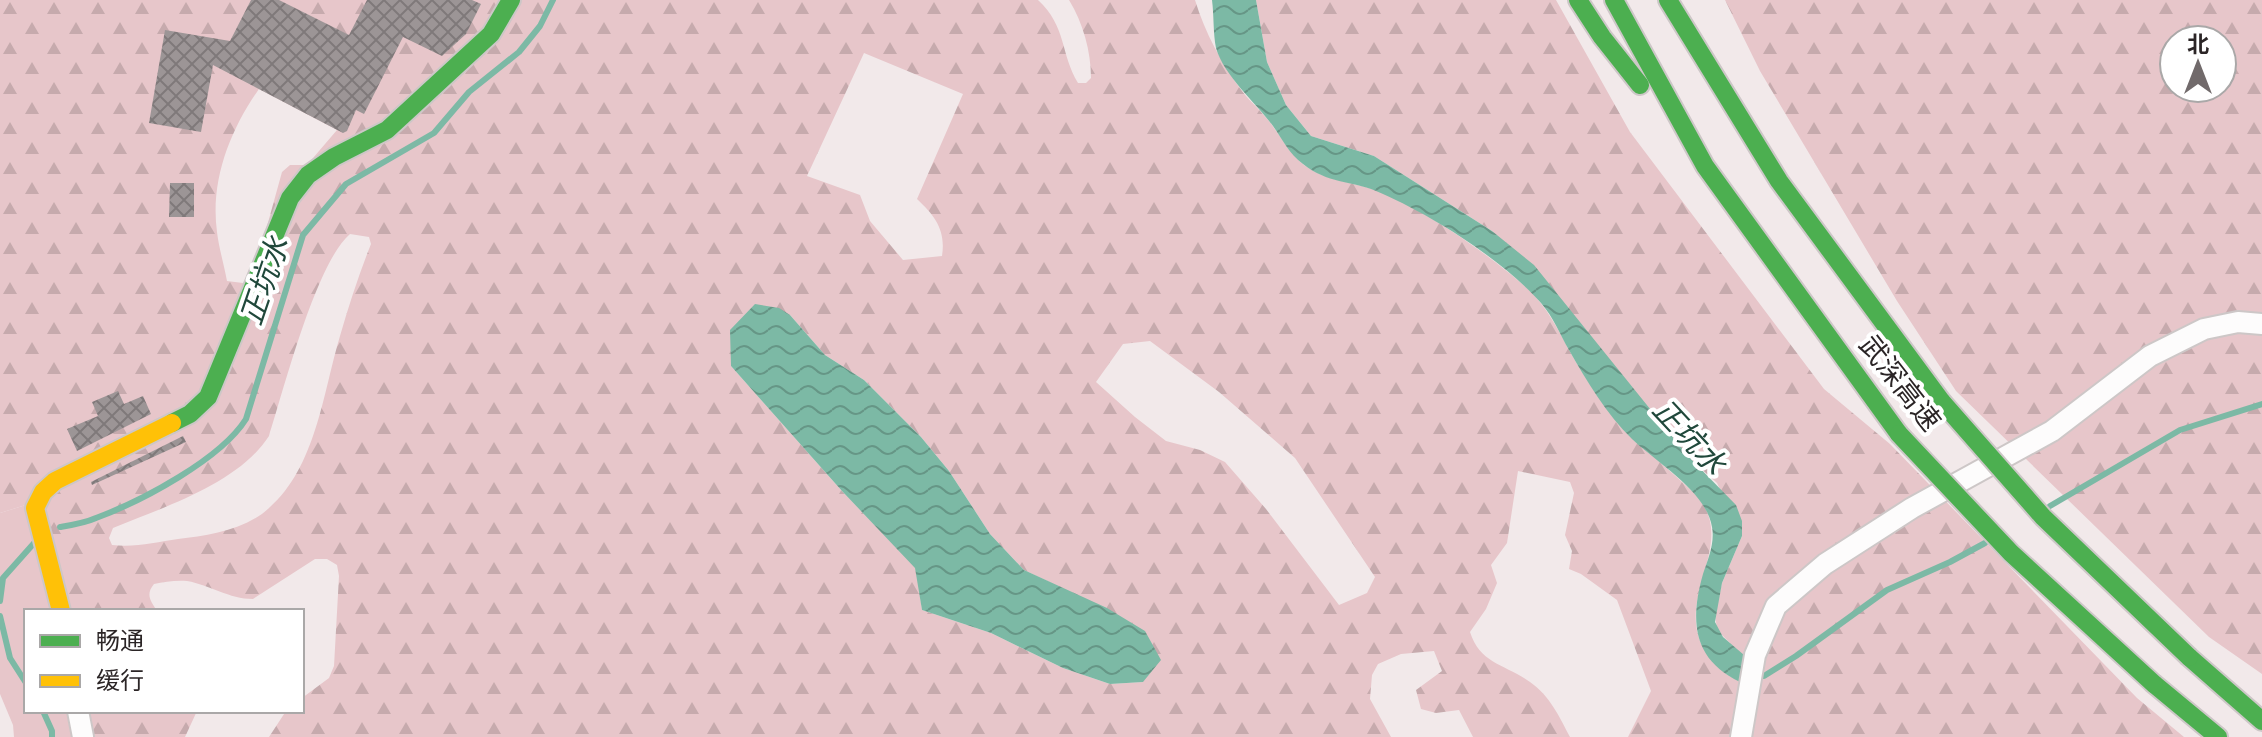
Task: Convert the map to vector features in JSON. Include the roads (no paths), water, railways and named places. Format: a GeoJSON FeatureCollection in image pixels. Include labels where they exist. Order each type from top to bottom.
{"type":"FeatureCollection","features":[{"type":"Feature","properties":{"kind":"main road"},"geometry":{"type":"LineString","coordinates":[[60,609],[35,508],[43,492],[55,481],[190,414],[208,397],[290,198],[308,175],[334,157],[387,130],[491,34],[511,0]]}},
{"type":"Feature","properties":{"kind":"main road"},"geometry":{"type":"LineString","coordinates":[[1578,0],[1602,37],[1705,166]]}},
{"type":"Feature","properties":{"kind":"main road","name":"武深高速"},"geometry":{"type":"LineString","coordinates":[[1614,0],[1705,166],[1899,434],[2011,553],[2154,684],[2218,737]]}},
{"type":"Feature","properties":{"kind":"main road","name":"武深高速"},"geometry":{"type":"LineString","coordinates":[[1668,2],[1779,181],[1942,402],[2043,517],[2189,657],[2262,721]]}},
{"type":"Feature","properties":{"kind":"street"},"geometry":{"type":"LineString","coordinates":[[1741,737],[1754,660],[1776,606],[1825,564],[1912,508],[2052,431],[2150,356],[2204,329],[2238,322],[2262,324]]}},
{"type":"Feature","properties":{"kind":"street"},"geometry":{"type":"LineString","coordinates":[[78,713],[83,737]]}},
{"type":"Feature","properties":{"kind":"water"},"geometry":{"type":"Polygon","coordinates":[[[1212,0],[1256,0],[1267,62],[1286,105],[1311,136],[1374,156],[1492,231],[1534,265],[1688,456],[1736,505],[1742,521],[1742,536],[1722,583],[1715,622],[1723,637],[1744,655],[1740,682],[1712,662],[1699,637],[1696,622],[1699,591],[1713,539],[1708,514],[1700,501],[1614,419],[1590,385],[1546,309],[1507,270],[1464,239],[1397,200],[1321,175],[1294,156],[1220,58],[1215,42],[1212,0]]]}},
{"type":"Feature","properties":{"kind":"water"},"geometry":{"type":"Polygon","coordinates":[[[755,304],[779,308],[790,315],[825,355],[864,380],[921,437],[949,471],[990,534],[1024,570],[1107,608],[1145,631],[1161,660],[1143,682],[1110,684],[1063,668],[991,633],[922,610],[915,568],[731,366],[730,330],[755,304]]]}},
{"type":"Feature","properties":{"kind":"waterway","name":"正坑水"},"geometry":{"type":"LineString","coordinates":[[60,527],[92,520],[157,490],[200,463],[234,434],[246,419],[303,235],[346,184],[434,133],[469,92],[519,52],[540,26],[553,0]]}},
{"type":"Feature","properties":{"kind":"waterway","name":"正坑水"},"geometry":{"type":"LineString","coordinates":[[2050,506],[2180,430],[2262,404]]}},
{"type":"Feature","properties":{"kind":"waterway","name":"正坑水"},"geometry":{"type":"LineString","coordinates":[[0,601],[3,578],[35,542]]}},
{"type":"Feature","properties":{"kind":"waterway","name":"正坑水"},"geometry":{"type":"LineString","coordinates":[[1755,673],[1764,676],[1796,656],[1887,590],[1985,543]]}},
{"type":"Feature","properties":{"kind":"waterway","name":"正坑水"},"geometry":{"type":"LineString","coordinates":[[0,616],[10,658],[24,680]]}},
{"type":"Feature","properties":{"kind":"waterway","name":"正坑水"},"geometry":{"type":"LineString","coordinates":[[44,713],[52,737]]}}]}
